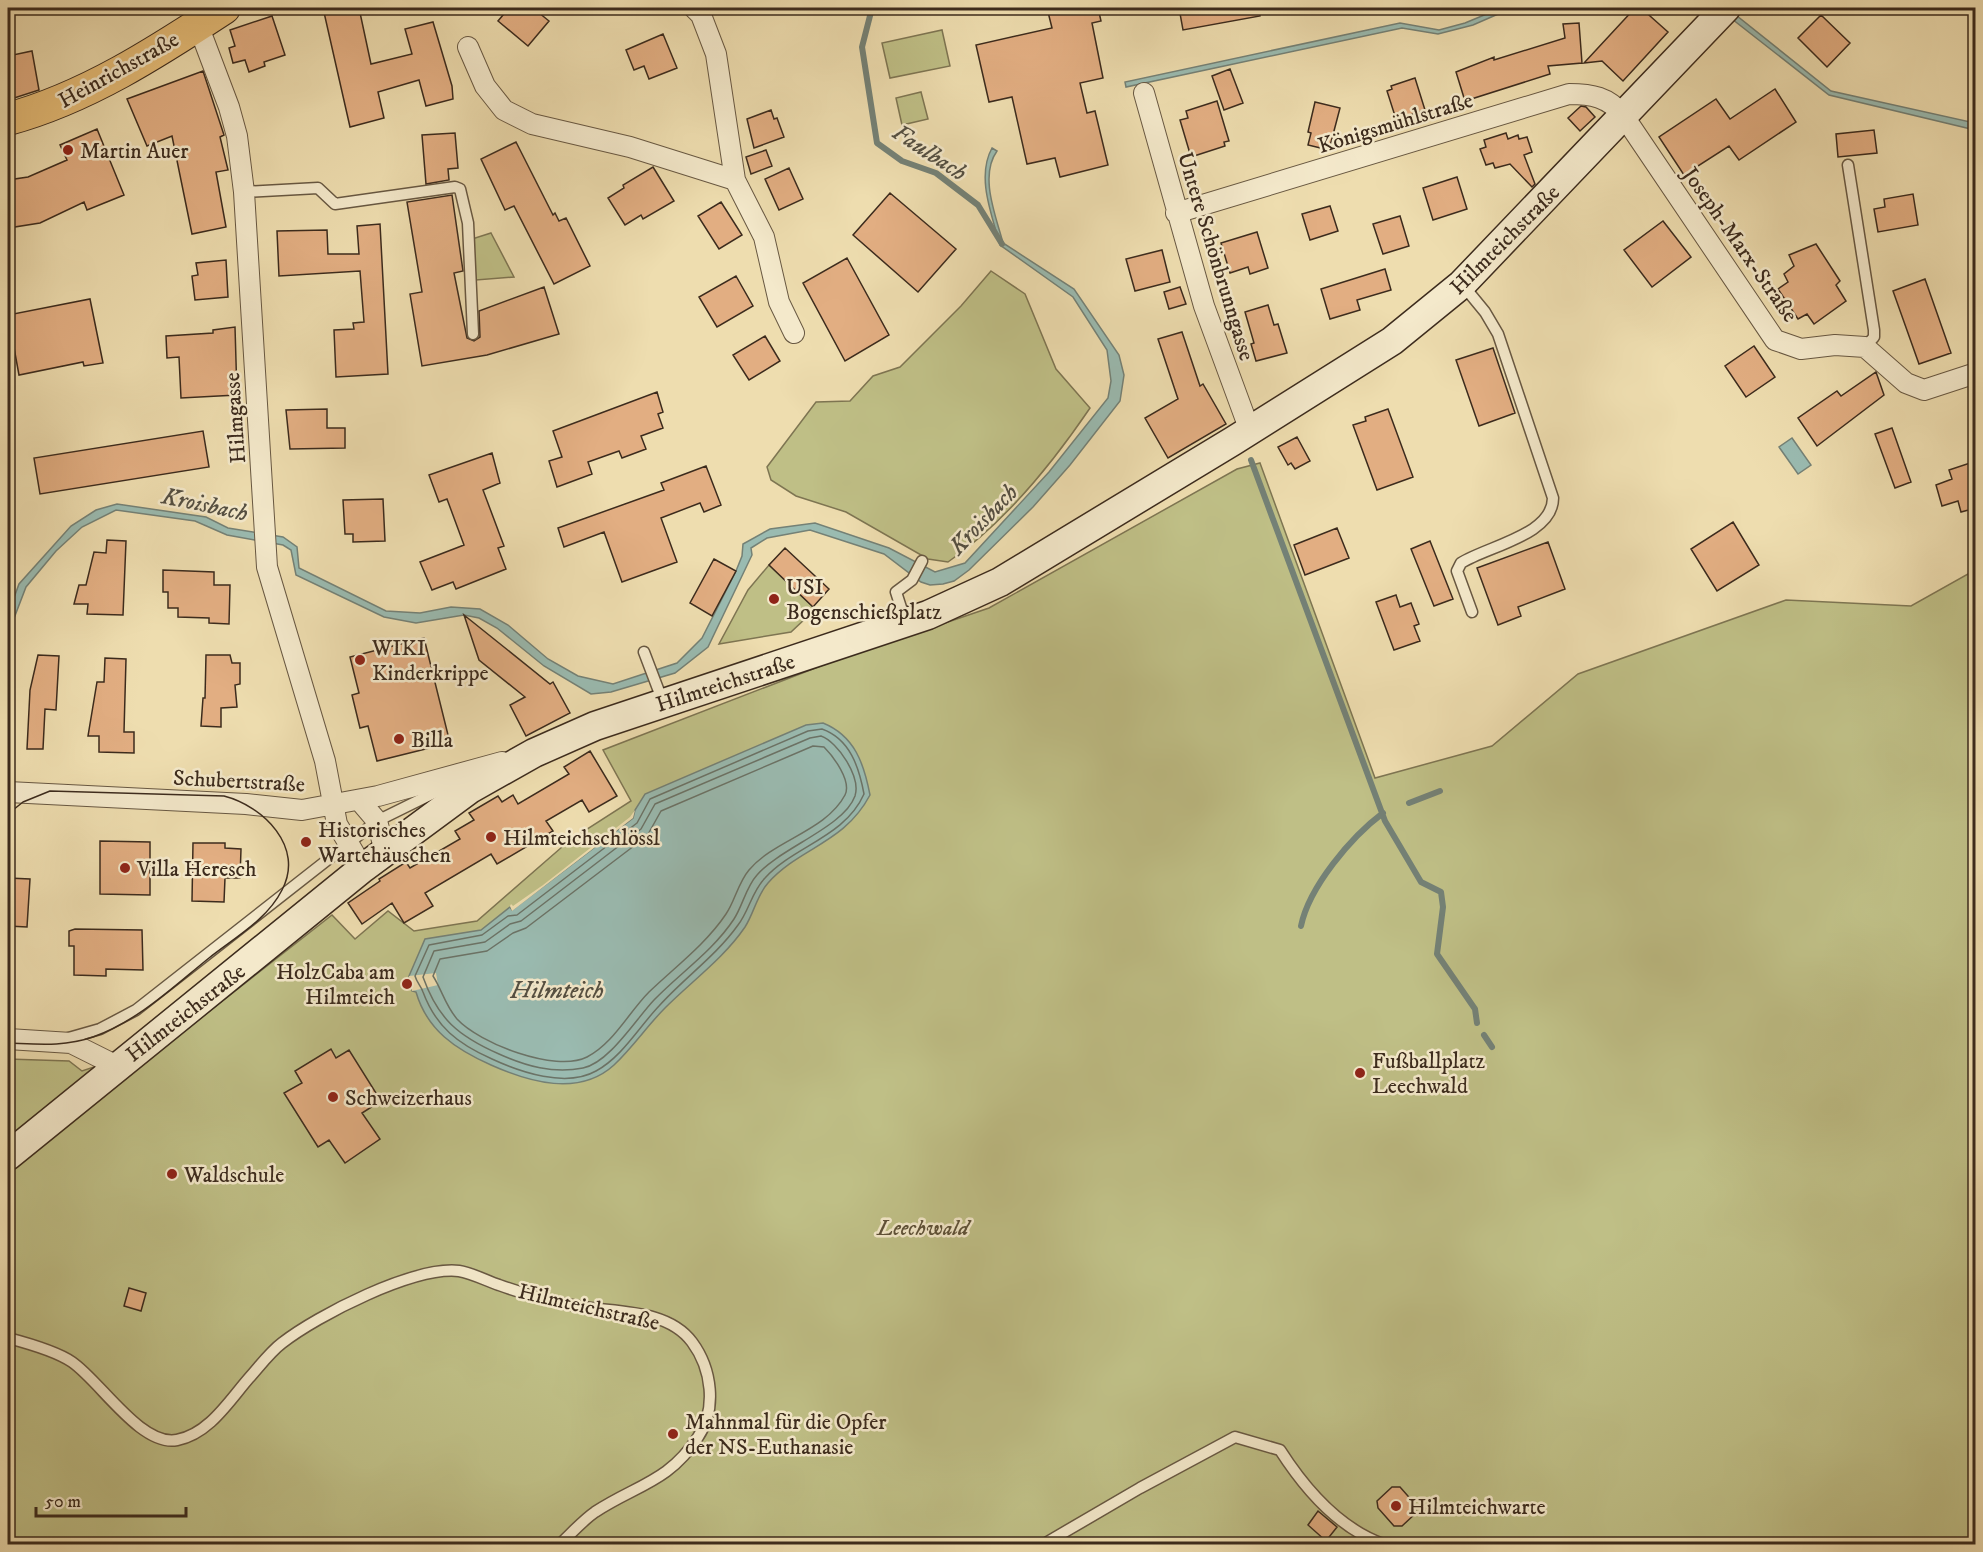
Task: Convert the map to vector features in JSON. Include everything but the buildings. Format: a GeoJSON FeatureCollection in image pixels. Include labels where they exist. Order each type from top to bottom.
{"type":"FeatureCollection","features":[{"type":"Feature","properties":{"kind":"main road","name":"Heinrichstraße"},"geometry":{"type":"LineString","coordinates":[[8,119],[71,98],[224,8]]}},
{"type":"Feature","properties":{"kind":"main road","name":"Hilmteichstraße"},"geometry":{"type":"LineString","coordinates":[[8,1156],[374,860],[470,789],[534,753],[660,693],[906,622],[978,594],[1077,536],[1113,529],[1157,507],[1238,456],[1250,431],[1392,341],[1462,284],[1720,14]]}},
{"type":"Feature","properties":{"kind":"street"},"geometry":{"type":"LineString","coordinates":[[694,8],[700,15],[716,54],[735,180],[764,237],[779,302],[795,333]]}},
{"type":"Feature","properties":{"kind":"street","name":"Hilmgasse"},"geometry":{"type":"LineString","coordinates":[[198,25],[229,106],[237,136],[244,192],[267,567],[322,753],[334,805]]}},
{"type":"Feature","properties":{"kind":"street"},"geometry":{"type":"LineString","coordinates":[[468,47],[485,86],[504,110],[532,124],[630,147],[735,180]]}},
{"type":"Feature","properties":{"kind":"street","name":"Untere Schönbrunngasse"},"geometry":{"type":"LineString","coordinates":[[1144,93],[1176,213],[1227,375],[1250,431]]}},
{"type":"Feature","properties":{"kind":"street","name":"Königsmühlstraße"},"geometry":{"type":"LineString","coordinates":[[1176,213],[1569,94],[1591,94],[1612,102],[1623,115]]}},
{"type":"Feature","properties":{"kind":"street","name":"Joseph-Marx-Straße"},"geometry":{"type":"LineString","coordinates":[[1623,115],[1775,340],[1801,350],[1835,345],[1865,347]]}},
{"type":"Feature","properties":{"kind":"street"},"geometry":{"type":"LineString","coordinates":[[1865,347],[1906,384],[1924,390],[1976,373]]}},
{"type":"Feature","properties":{"kind":"street","name":"Schubertstraße"},"geometry":{"type":"LineString","coordinates":[[8,792],[246,804],[302,810],[359,800],[534,753]]}},
{"type":"Feature","properties":{"kind":"street"},"geometry":{"type":"LineString","coordinates":[[334,805],[337,824],[347,843],[374,860],[376,820],[359,800]]}},
{"type":"Feature","properties":{"kind":"street"},"geometry":{"type":"LineString","coordinates":[[8,1039],[57,1041],[84,1048],[117,1066]]}},
{"type":"Feature","properties":{"kind":"lane"},"geometry":{"type":"LineString","coordinates":[[1848,165],[1874,330],[1874,337],[1865,347]]}},
{"type":"Feature","properties":{"kind":"lane"},"geometry":{"type":"LineString","coordinates":[[244,192],[318,188],[335,204],[455,187],[460,189],[468,223],[473,334]]}},
{"type":"Feature","properties":{"kind":"lane"},"geometry":{"type":"LineString","coordinates":[[1462,284],[1485,312],[1498,334],[1553,498],[1553,509],[1548,518],[1536,528],[1461,563],[1457,571],[1472,612]]}},
{"type":"Feature","properties":{"kind":"lane"},"geometry":{"type":"LineString","coordinates":[[906,622],[896,592],[912,580],[922,561]]}},
{"type":"Feature","properties":{"kind":"lane"},"geometry":{"type":"LineString","coordinates":[[644,652],[660,693]]}},
{"type":"Feature","properties":{"kind":"lane"},"geometry":{"type":"LineString","coordinates":[[57,1041],[100,1029],[136,1010],[376,820],[445,787],[534,753]]}},
{"type":"Feature","properties":{"kind":"lane","name":"Hilmteichstraße"},"geometry":{"type":"LineString","coordinates":[[8,1338],[42,1347],[72,1362],[153,1436],[175,1441],[196,1433],[214,1419],[280,1344],[322,1316],[416,1276],[459,1271],[549,1299],[578,1306],[623,1311],[666,1321],[691,1340],[708,1369],[710,1412],[700,1435],[680,1461],[655,1481],[593,1514],[560,1545]]}},
{"type":"Feature","properties":{"kind":"lane"},"geometry":{"type":"LineString","coordinates":[[1044,1545],[1140,1488],[1235,1437],[1280,1450],[1297,1477],[1326,1509],[1383,1544]]}},
{"type":"Feature","properties":{"kind":"green space"},"geometry":{"type":"Polygon","coordinates":[[[942,30],[950,66],[890,78],[882,43],[942,30]]]}},
{"type":"Feature","properties":{"kind":"green space"},"geometry":{"type":"Polygon","coordinates":[[[921,92],[928,119],[902,125],[896,98],[921,92]]]}},
{"type":"Feature","properties":{"kind":"green space"},"geometry":{"type":"Polygon","coordinates":[[[491,233],[514,277],[476,280],[472,239],[491,233]]]}},
{"type":"Feature","properties":{"kind":"green space"},"geometry":{"type":"Polygon","coordinates":[[[991,271],[1025,294],[1056,369],[1090,408],[1060,450],[1008,511],[948,562],[928,559],[846,512],[796,496],[771,480],[767,467],[816,402],[850,401],[873,376],[900,367],[961,306],[991,271]]]}},
{"type":"Feature","properties":{"kind":"green space","name":"Leechwald"},"geometry":{"type":"Polygon","coordinates":[[[1260,463],[1375,778],[1492,746],[1578,674],[1786,600],[1911,606],[1975,570],[1975,1544],[1700,1544],[1699,1539],[1615,1544],[8,1544],[8,1059],[69,1061],[82,1071],[170,1042],[332,915],[355,939],[388,911],[414,931],[477,921],[570,840],[631,801],[603,750],[836,660],[989,608],[1237,469],[1260,463]]]}},
{"type":"Feature","properties":{"kind":"green space","name":"USI Bogenschießplatz"},"geometry":{"type":"Polygon","coordinates":[[[769,565],[813,607],[808,616],[791,632],[719,644],[748,590],[769,565]]]}},
{"type":"Feature","properties":{"kind":"water"},"geometry":{"type":"Polygon","coordinates":[[[1501,8],[1512,8],[1473,25],[1438,34],[1402,28],[1126,87],[1125,82],[1400,23],[1439,30],[1465,23],[1501,8]]]}},
{"type":"Feature","properties":{"kind":"water"},"geometry":{"type":"Polygon","coordinates":[[[1718,8],[1727,8],[1831,91],[1975,123],[1975,130],[1829,95],[1718,8]]]}},
{"type":"Feature","properties":{"kind":"water","name":"Kroisbach"},"geometry":{"type":"Polygon","coordinates":[[[992,148],[997,151],[989,172],[989,184],[993,209],[1003,243],[1074,289],[1119,355],[1124,375],[1120,401],[1070,465],[1033,507],[969,570],[954,581],[930,585],[921,582],[884,554],[810,530],[767,538],[751,548],[752,555],[708,647],[675,673],[611,692],[591,694],[544,666],[497,628],[479,618],[464,615],[416,623],[384,617],[296,575],[291,550],[283,545],[227,535],[195,521],[116,510],[82,527],[56,551],[26,587],[8,634],[8,614],[19,584],[71,526],[96,510],[117,504],[206,517],[228,528],[283,537],[297,547],[299,568],[386,611],[420,613],[451,607],[480,609],[508,625],[548,659],[578,676],[613,684],[677,663],[702,638],[736,571],[742,556],[743,544],[770,529],[815,523],[889,548],[935,572],[965,563],[1049,472],[1108,398],[1111,381],[1107,350],[1073,297],[1000,245],[985,184],[987,159],[992,148]]]}},
{"type":"Feature","properties":{"kind":"water"},"geometry":{"type":"Polygon","coordinates":[[[1792,438],[1811,465],[1798,474],[1779,447],[1792,438]]]}},
{"type":"Feature","properties":{"kind":"water","name":"Hilmteich"},"geometry":{"type":"Polygon","coordinates":[[[823,723],[843,735],[856,752],[865,772],[870,795],[848,824],[794,861],[768,883],[737,938],[718,959],[665,1008],[614,1065],[600,1075],[585,1081],[570,1084],[537,1081],[521,1077],[478,1059],[454,1045],[435,1028],[427,1017],[416,992],[412,991],[409,976],[425,939],[481,930],[510,907],[512,910],[633,818],[645,794],[806,725],[823,723]]]}},
{"type":"Feature","properties":{"kind":"pier"},"geometry":{"type":"Polygon","coordinates":[[[635,810],[633,818],[512,911],[511,904],[513,906],[543,885],[630,817],[635,810]]]}},
{"type":"Feature","properties":{"kind":"pier"},"geometry":{"type":"Polygon","coordinates":[[[436,973],[438,985],[412,991],[409,976],[436,973]]]}},
{"type":"Feature","properties":{"kind":"waterway","name":"Faulbach"},"geometry":{"type":"LineString","coordinates":[[872,8],[862,47],[877,143],[902,161],[936,173],[978,205],[1002,244]]}},
{"type":"Feature","properties":{"kind":"waterway"},"geometry":{"type":"LineString","coordinates":[[1251,460],[1385,821],[1421,882],[1441,892],[1443,907],[1437,954],[1475,1009],[1477,1023]]}},
{"type":"Feature","properties":{"kind":"waterway"},"geometry":{"type":"LineString","coordinates":[[1409,803],[1440,791]]}},
{"type":"Feature","properties":{"kind":"waterway"},"geometry":{"type":"LineString","coordinates":[[1301,926],[1322,879],[1345,849],[1383,813]]}},
{"type":"Feature","properties":{"kind":"waterway"},"geometry":{"type":"LineString","coordinates":[[1484,1035],[1492,1047]]}},
{"type":"Feature","properties":{"kind":"tram line"},"geometry":{"type":"LineString","coordinates":[[8,814],[23,802],[50,791],[224,796],[239,801],[266,819],[284,844],[288,859],[288,874],[282,890],[268,910],[249,928],[140,1013],[109,1030],[82,1040],[50,1044],[8,1043]]}},
{"type":"Feature","properties":{"kind":"place","name":"Martin Auer"},"geometry":{"type":"Point","coordinates":[68,150]}},
{"type":"Feature","properties":{"kind":"place","name":"USI Bogenschießplatz"},"geometry":{"type":"Point","coordinates":[774,599]}},
{"type":"Feature","properties":{"kind":"place","name":"WIKI Kinderkrippe"},"geometry":{"type":"Point","coordinates":[360,660]}},
{"type":"Feature","properties":{"kind":"place","name":"Billa"},"geometry":{"type":"Point","coordinates":[399,739]}},
{"type":"Feature","properties":{"kind":"place","name":"Hilmteichschlössl"},"geometry":{"type":"Point","coordinates":[491,837]}},
{"type":"Feature","properties":{"kind":"place","name":"Historisches Wartehäuschen"},"geometry":{"type":"Point","coordinates":[306,842]}},
{"type":"Feature","properties":{"kind":"place","name":"Villa Heresch"},"geometry":{"type":"Point","coordinates":[125,868]}},
{"type":"Feature","properties":{"kind":"place","name":"HolzCaba am Hilmteich"},"geometry":{"type":"Point","coordinates":[407,984]}},
{"type":"Feature","properties":{"kind":"place","name":"Fußballplatz Leechwald"},"geometry":{"type":"Point","coordinates":[1360,1073]}},
{"type":"Feature","properties":{"kind":"place","name":"Schweizerhaus"},"geometry":{"type":"Point","coordinates":[333,1097]}},
{"type":"Feature","properties":{"kind":"place","name":"Waldschule"},"geometry":{"type":"Point","coordinates":[172,1174]}},
{"type":"Feature","properties":{"kind":"place","name":"Mahnmal für die Opfer der NS-Euthanasie"},"geometry":{"type":"Point","coordinates":[673,1434]}},
{"type":"Feature","properties":{"kind":"place","name":"Hilmteichwarte"},"geometry":{"type":"Point","coordinates":[1396,1506]}}]}
